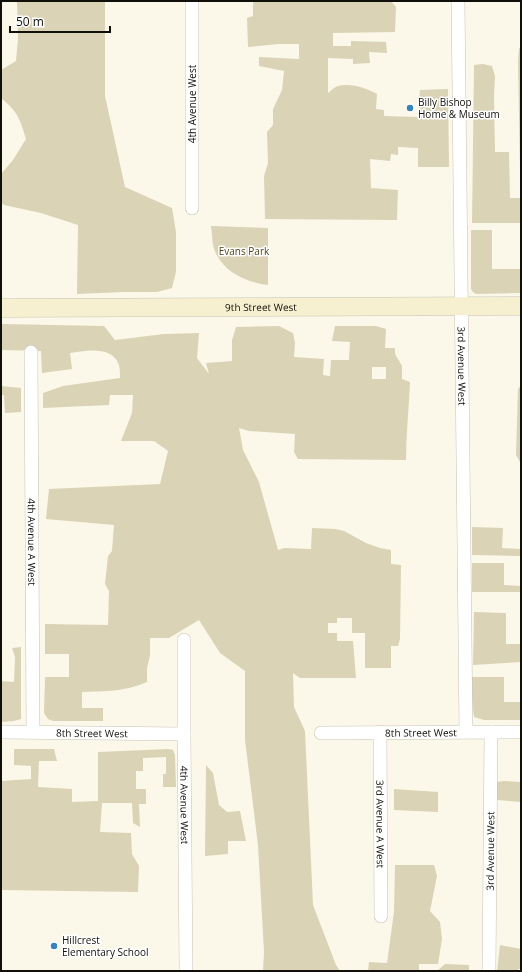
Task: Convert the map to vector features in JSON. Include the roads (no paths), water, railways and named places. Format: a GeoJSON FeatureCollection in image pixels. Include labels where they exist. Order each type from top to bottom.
{"type":"FeatureCollection","features":[{"type":"Feature","properties":{"kind":"street","name":"4th Avenue West"},"geometry":{"type":"LineString","coordinates":[[192,1],[192,208]]}},
{"type":"Feature","properties":{"kind":"street","name":"3rd Avenue West"},"geometry":{"type":"LineString","coordinates":[[458,1],[466,731]]}},
{"type":"Feature","properties":{"kind":"street","name":"9th Street West"},"geometry":{"type":"LineString","coordinates":[[1,308],[521,306]]}},
{"type":"Feature","properties":{"kind":"street","name":"4th Avenue A West"},"geometry":{"type":"LineString","coordinates":[[31,352],[33,732]]}},
{"type":"Feature","properties":{"kind":"street","name":"4th Avenue West"},"geometry":{"type":"LineString","coordinates":[[184,640],[186,971]]}},
{"type":"Feature","properties":{"kind":"street","name":"8th Street West"},"geometry":{"type":"LineString","coordinates":[[321,733],[466,731],[521,732]]}},
{"type":"Feature","properties":{"kind":"street","name":"8th Street West"},"geometry":{"type":"LineString","coordinates":[[1,732],[184,734]]}},
{"type":"Feature","properties":{"kind":"street","name":"3rd Avenue A West"},"geometry":{"type":"LineString","coordinates":[[380,732],[381,916]]}},
{"type":"Feature","properties":{"kind":"street","name":"3rd Avenue West"},"geometry":{"type":"LineString","coordinates":[[489,971],[491,732]]}},
{"type":"Feature","properties":{"kind":"place","name":"Billy Bishop Home & Museum"},"geometry":{"type":"Point","coordinates":[410,108]}},
{"type":"Feature","properties":{"kind":"place","name":"Hillcrest Elementary School"},"geometry":{"type":"Point","coordinates":[54,946]}},
{"type":"Feature","properties":{"kind":"park label","name":"Evans Park"},"geometry":{"type":"Point","coordinates":[244,251]}}]}
